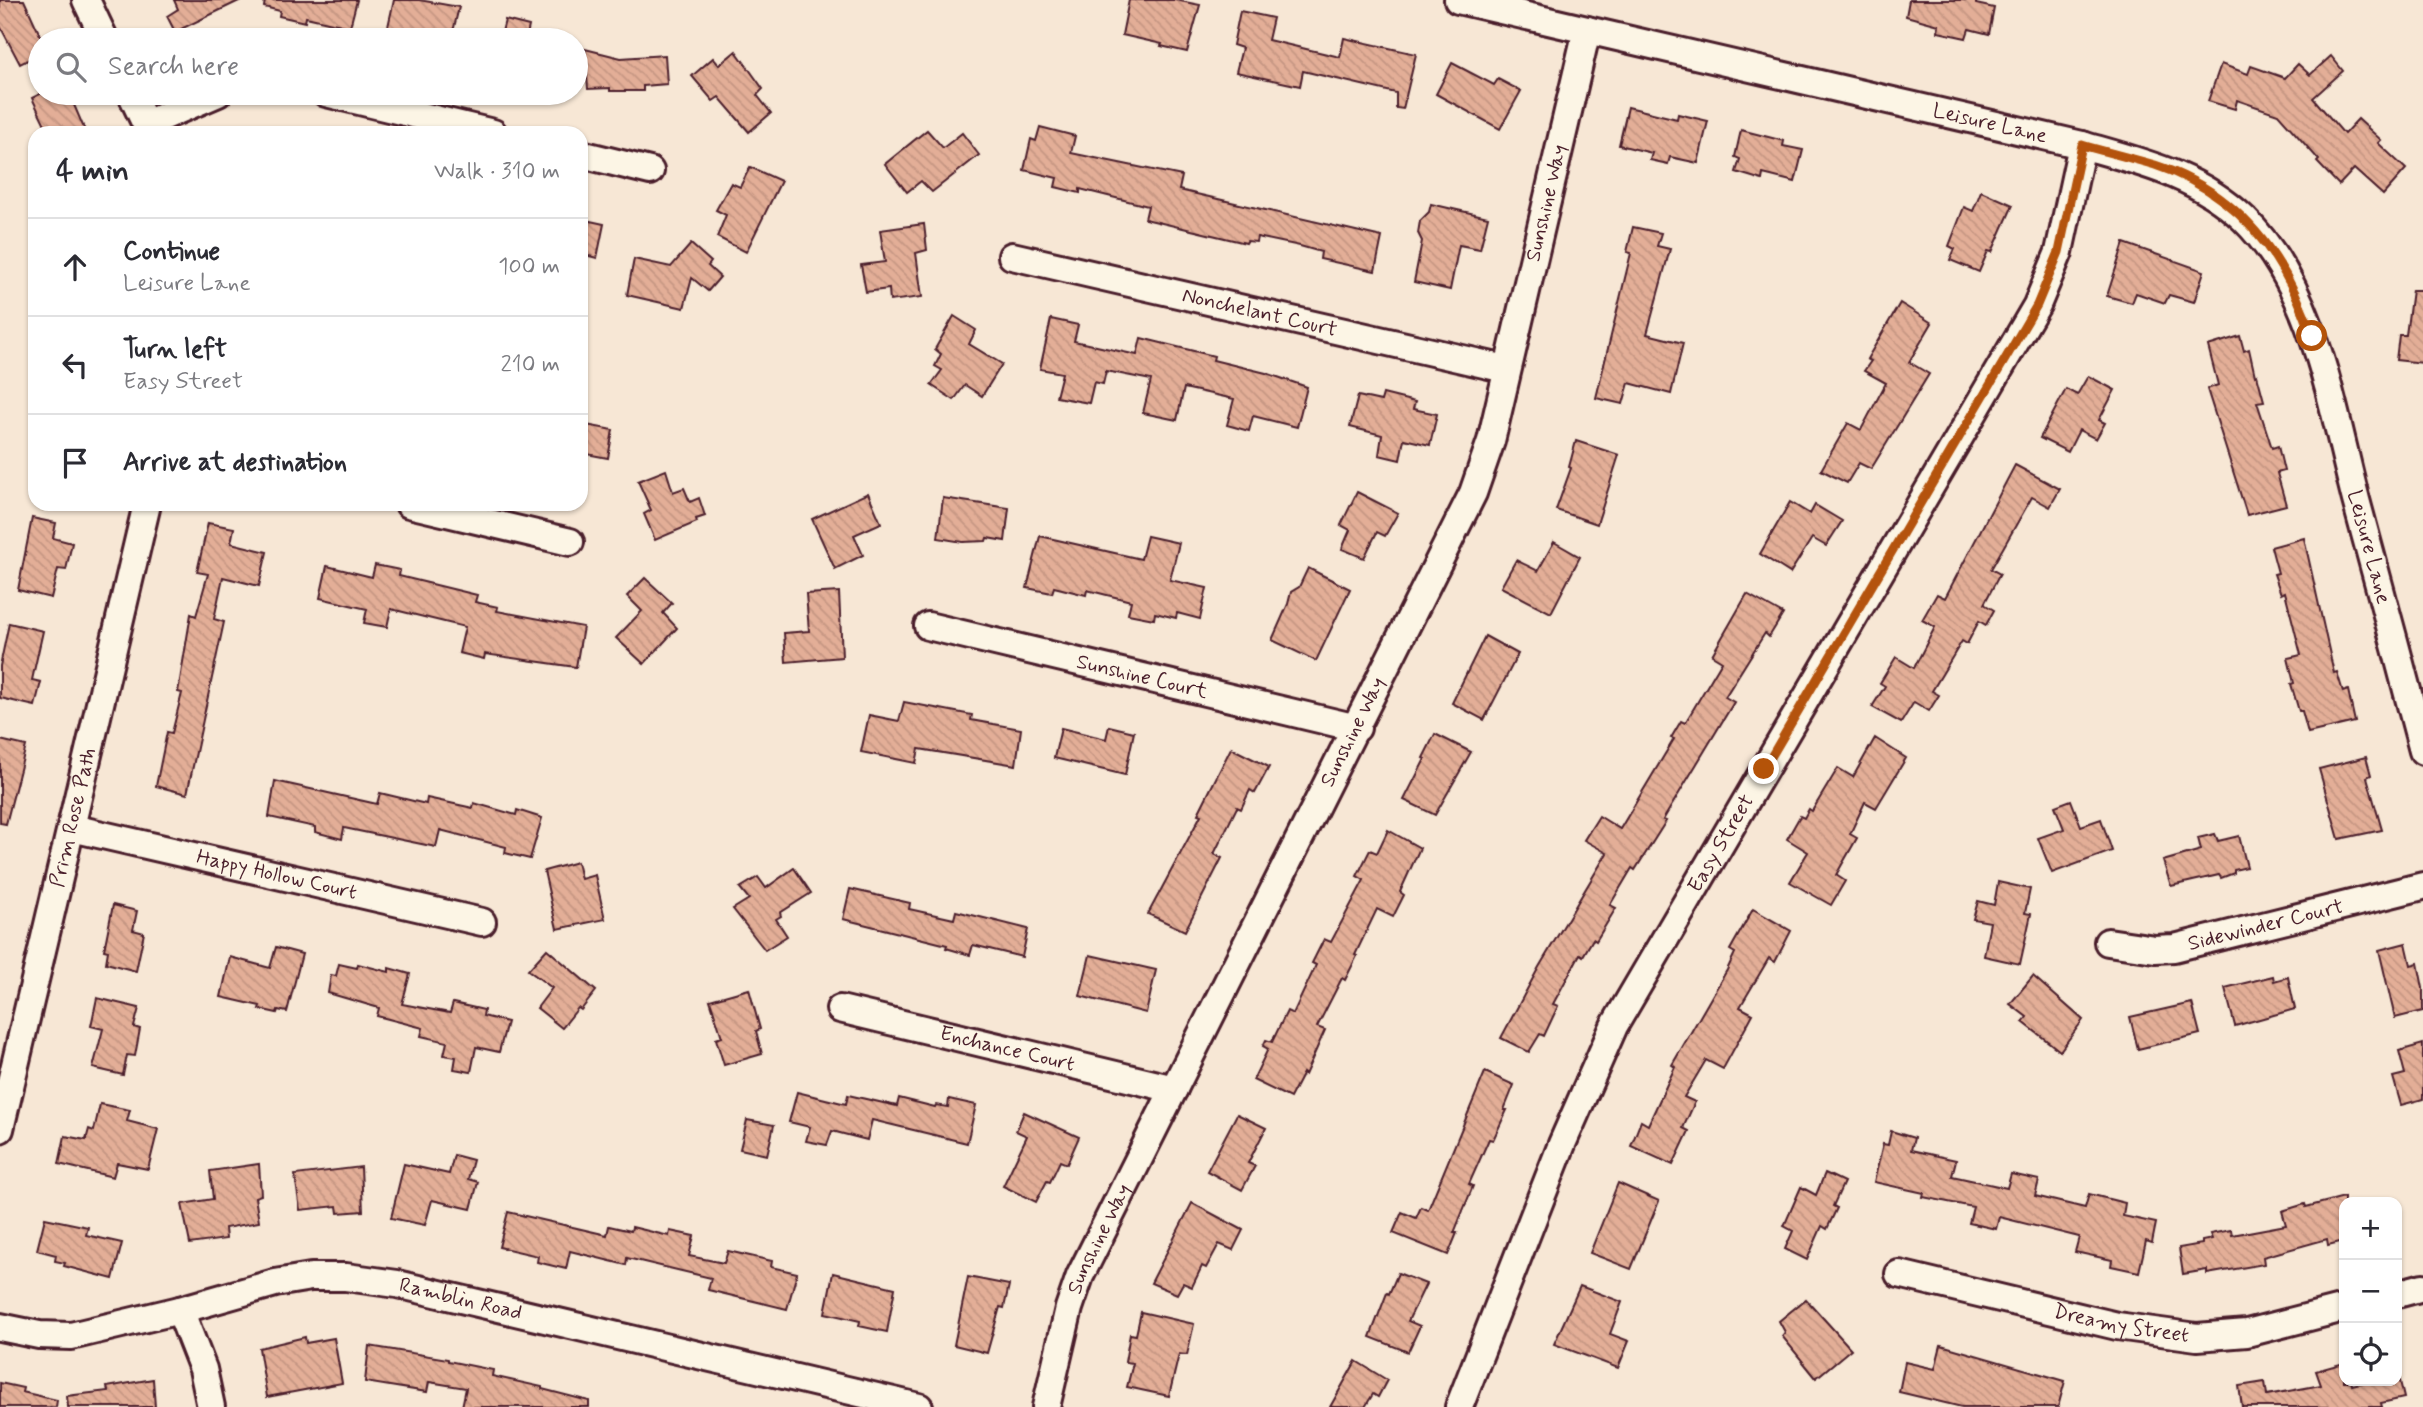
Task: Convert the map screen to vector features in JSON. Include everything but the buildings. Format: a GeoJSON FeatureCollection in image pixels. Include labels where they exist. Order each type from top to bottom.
{"type":"FeatureCollection","features":[{"type":"Feature","properties":{"kind":"street"},"geometry":{"type":"LineString","coordinates":[[86,0],[100,28]]}},
{"type":"Feature","properties":{"kind":"street","name":"Leisure Lane"},"geometry":{"type":"LineString","coordinates":[[1458,0],[2082,145],[2157,166],[2190,180],[2218,198],[2243,218],[2280,263],[2302,307],[2423,751]]}},
{"type":"Feature","properties":{"kind":"street","name":"Sunshine Way"},"geometry":{"type":"LineString","coordinates":[[1046,1407],[1069,1308],[1080,1276],[1473,493],[1491,441],[1587,30]]}},
{"type":"Feature","properties":{"kind":"street"},"geometry":{"type":"LineString","coordinates":[[137,105],[147,126]]}},
{"type":"Feature","properties":{"kind":"street"},"geometry":{"type":"LineString","coordinates":[[152,126],[194,105]]}},
{"type":"Feature","properties":{"kind":"street"},"geometry":{"type":"LineString","coordinates":[[376,105],[464,126]]}},
{"type":"Feature","properties":{"kind":"street","name":"Easy Street"},"geometry":{"type":"LineString","coordinates":[[1459,1407],[1562,1144],[1614,1026],[2037,305],[2059,252],[2082,145]]}},
{"type":"Feature","properties":{"kind":"street"},"geometry":{"type":"LineString","coordinates":[[588,156],[650,171]]}},
{"type":"Feature","properties":{"kind":"street","name":"Nonchelant Court"},"geometry":{"type":"LineString","coordinates":[[1012,256],[1506,369]]}},
{"type":"Feature","properties":{"kind":"street","name":"Prim Rose Path"},"geometry":{"type":"LineString","coordinates":[[0,1129],[145,511]]}},
{"type":"Feature","properties":{"kind":"street"},"geometry":{"type":"LineString","coordinates":[[439,511],[570,542]]}},
{"type":"Feature","properties":{"kind":"street","name":"Sunshine Court"},"geometry":{"type":"LineString","coordinates":[[928,626],[1357,728]]}},
{"type":"Feature","properties":{"kind":"street","name":"Happy Hollow Court"},"geometry":{"type":"LineString","coordinates":[[72,828],[482,922]]}},
{"type":"Feature","properties":{"kind":"street","name":"Sidewinder Court"},"geometry":{"type":"LineString","coordinates":[[2108,942],[2175,948],[2423,886]]}},
{"type":"Feature","properties":{"kind":"street","name":"Enchance Court"},"geometry":{"type":"LineString","coordinates":[[840,1009],[1174,1089]]}},
{"type":"Feature","properties":{"kind":"street","name":"Dreamy Street"},"geometry":{"type":"LineString","coordinates":[[1899,1274],[2118,1326],[2197,1337],[2247,1333],[2339,1309]]}},
{"type":"Feature","properties":{"kind":"street","name":"Ramblin Road"},"geometry":{"type":"LineString","coordinates":[[0,1327],[39,1335],[71,1336],[180,1310],[275,1283],[312,1277],[346,1277],[397,1284],[919,1407]]}},
{"type":"Feature","properties":{"kind":"street"},"geometry":{"type":"LineString","coordinates":[[2402,1293],[2423,1287]]}},
{"type":"Feature","properties":{"kind":"street"},"geometry":{"type":"LineString","coordinates":[[180,1310],[203,1369],[211,1407]]}},
{"type":"Feature","properties":{"kind":"route"},"geometry":{"type":"LineString","coordinates":[[1764,769],[2037,305],[2059,252],[2082,145],[2157,166],[2190,180],[2243,218],[2280,263],[2302,307],[2312,336]]}}]}
